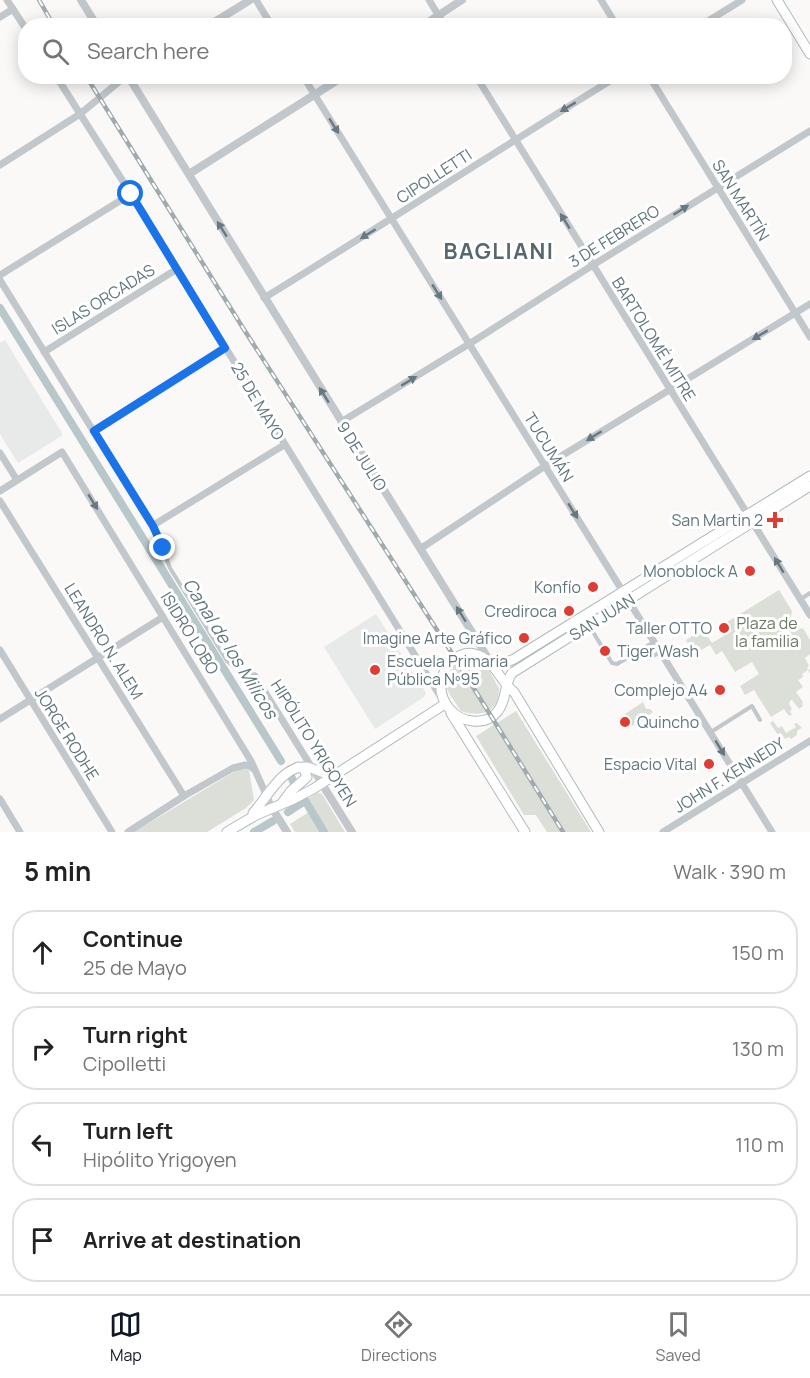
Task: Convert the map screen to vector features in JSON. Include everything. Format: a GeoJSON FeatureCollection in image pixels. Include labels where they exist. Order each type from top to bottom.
{"type":"FeatureCollection","features":[{"type":"Feature","properties":{"kind":"main road"},"geometry":{"type":"LineString","coordinates":[[777,0],[788,18]]}},
{"type":"Feature","properties":{"kind":"main road"},"geometry":{"type":"LineString","coordinates":[[792,25],[810,54]]}},
{"type":"Feature","properties":{"kind":"main road","name":"SAN JUAN"},"geometry":{"type":"LineString","coordinates":[[492,663],[505,663],[514,659],[626,596],[750,518],[810,476]]}},
{"type":"Feature","properties":{"kind":"main road","name":"SAN JUAN"},"geometry":{"type":"LineString","coordinates":[[750,518],[810,486]]}},
{"type":"Feature","properties":{"kind":"main road","name":"SAN JUAN"},"geometry":{"type":"LineString","coordinates":[[445,704],[462,719],[472,721],[492,717],[503,702],[508,678],[512,673],[582,628],[626,596]]}},
{"type":"Feature","properties":{"kind":"main road"},"geometry":{"type":"LineString","coordinates":[[227,832],[248,819],[322,784],[445,704],[441,683],[448,664],[455,658],[468,653],[476,654],[492,663]]}},
{"type":"Feature","properties":{"kind":"main road","name":"9 DE JULIO"},"geometry":{"type":"LineString","coordinates":[[492,663],[507,687],[514,692],[599,832]]}},
{"type":"Feature","properties":{"kind":"main road","name":"25 DE MAYO"},"geometry":{"type":"LineString","coordinates":[[445,704],[525,832]]}},
{"type":"Feature","properties":{"kind":"main road"},"geometry":{"type":"LineString","coordinates":[[248,819],[282,777],[291,770],[305,767],[324,774],[343,771]]}},
{"type":"Feature","properties":{"kind":"main road"},"geometry":{"type":"LineString","coordinates":[[276,806],[307,777],[304,769],[298,768]]}},
{"type":"Feature","properties":{"kind":"street"},"geometry":{"type":"LineString","coordinates":[[7,0],[19,18]]}},
{"type":"Feature","properties":{"kind":"street"},"geometry":{"type":"LineString","coordinates":[[81,0],[92,18]]}},
{"type":"Feature","properties":{"kind":"street"},"geometry":{"type":"LineString","coordinates":[[221,18],[250,0]]}},
{"type":"Feature","properties":{"kind":"street"},"geometry":{"type":"LineString","coordinates":[[256,0],[267,18]]}},
{"type":"Feature","properties":{"kind":"street"},"geometry":{"type":"LineString","coordinates":[[429,0],[440,18]]}},
{"type":"Feature","properties":{"kind":"street"},"geometry":{"type":"LineString","coordinates":[[434,18],[462,0]]}},
{"type":"Feature","properties":{"kind":"street"},"geometry":{"type":"LineString","coordinates":[[601,0],[612,18]]}},
{"type":"Feature","properties":{"kind":"street"},"geometry":{"type":"LineString","coordinates":[[713,18],[742,0]]}},
{"type":"Feature","properties":{"kind":"street"},"geometry":{"type":"LineString","coordinates":[[0,17],[13,9]]}},
{"type":"Feature","properties":{"kind":"street","name":"25 DE MAYO"},"geometry":{"type":"LineString","coordinates":[[61,84],[445,704]]}},
{"type":"Feature","properties":{"kind":"street"},"geometry":{"type":"LineString","coordinates":[[0,165],[80,114],[117,84]]}},
{"type":"Feature","properties":{"kind":"street","name":"9 DE JULIO"},"geometry":{"type":"LineString","coordinates":[[132,84],[492,663]]}},
{"type":"Feature","properties":{"kind":"street","name":"TUCUMÁN"},"geometry":{"type":"LineString","coordinates":[[308,84],[772,832]]}},
{"type":"Feature","properties":{"kind":"street"},"geometry":{"type":"LineString","coordinates":[[189,174],[332,84]]}},
{"type":"Feature","properties":{"kind":"street","name":"BARTOLOMÉ MITRE"},"geometry":{"type":"LineString","coordinates":[[481,84],[810,615]]}},
{"type":"Feature","properties":{"kind":"street","name":"CIPOLLETTI"},"geometry":{"type":"LineString","coordinates":[[264,298],[605,84]]}},
{"type":"Feature","properties":{"kind":"street","name":"SAN MARTÍN"},"geometry":{"type":"LineString","coordinates":[[654,84],[810,337]]}},
{"type":"Feature","properties":{"kind":"street","name":"3 DE FEBRERO"},"geometry":{"type":"LineString","coordinates":[[341,422],[810,131]]}},
{"type":"Feature","properties":{"kind":"street"},"geometry":{"type":"LineString","coordinates":[[0,275],[131,194]]}},
{"type":"Feature","properties":{"kind":"street","name":"ISLAS ORCADAS"},"geometry":{"type":"LineString","coordinates":[[44,352],[177,269]]}},
{"type":"Feature","properties":{"kind":"street","name":"HIPÓLITO YRIGOYEN"},"geometry":{"type":"LineString","coordinates":[[0,280],[153,526]]}},
{"type":"Feature","properties":{"kind":"street"},"geometry":{"type":"LineString","coordinates":[[420,549],[545,466],[810,304]]}},
{"type":"Feature","properties":{"kind":"street"},"geometry":{"type":"LineString","coordinates":[[94,431],[225,348]]}},
{"type":"Feature","properties":{"kind":"street"},"geometry":{"type":"LineString","coordinates":[[153,526],[284,445]]}},
{"type":"Feature","properties":{"kind":"street","name":"ISIDRO LOBO"},"geometry":{"type":"LineString","coordinates":[[17,480],[62,452],[257,771],[266,796],[276,806],[288,832]]}},
{"type":"Feature","properties":{"kind":"street"},"geometry":{"type":"LineString","coordinates":[[0,453],[17,480],[0,490]]}},
{"type":"Feature","properties":{"kind":"street","name":"LEANDRO N. ALEM"},"geometry":{"type":"LineString","coordinates":[[0,501],[184,796]]}},
{"type":"Feature","properties":{"kind":"street"},"geometry":{"type":"LineString","coordinates":[[0,719],[163,617]]}},
{"type":"Feature","properties":{"kind":"street","name":"JORGE RODHE"},"geometry":{"type":"LineString","coordinates":[[0,651],[112,832]]}},
{"type":"Feature","properties":{"kind":"street"},"geometry":{"type":"LineString","coordinates":[[421,665],[448,664]]}},
{"type":"Feature","properties":{"kind":"street","name":"HIPÓLITO YRIGOYEN"},"geometry":{"type":"LineString","coordinates":[[255,676],[352,832]]}},
{"type":"Feature","properties":{"kind":"street","name":"JOHN F. KENNEDY"},"geometry":{"type":"LineString","coordinates":[[663,832],[810,741]]}},
{"type":"Feature","properties":{"kind":"street"},"geometry":{"type":"LineString","coordinates":[[128,832],[184,796],[239,765],[250,766],[257,771]]}},
{"type":"Feature","properties":{"kind":"street"},"geometry":{"type":"LineString","coordinates":[[0,799],[20,832]]}},
{"type":"Feature","properties":{"kind":"lane","name":"HIPÓLITO YRIGOYEN"},"geometry":{"type":"LineString","coordinates":[[153,526],[170,568],[227,661],[234,667],[255,676]]}},
{"type":"Feature","properties":{"kind":"lane"},"geometry":{"type":"LineString","coordinates":[[801,599],[810,593]]}},
{"type":"Feature","properties":{"kind":"lane"},"geometry":{"type":"LineString","coordinates":[[582,628],[594,632],[612,663],[617,664],[654,642]]}},
{"type":"Feature","properties":{"kind":"lane"},"geometry":{"type":"LineString","coordinates":[[649,658],[661,652]]}},
{"type":"Feature","properties":{"kind":"lane"},"geometry":{"type":"LineString","coordinates":[[710,732],[752,706],[760,720]]}},
{"type":"Feature","properties":{"kind":"shaded area"},"geometry":{"type":"Polygon","coordinates":[[[5,340],[63,435],[18,463],[0,434],[0,343],[5,340]]]}},
{"type":"Feature","properties":{"kind":"shaded area","name":"Escuela Primaria Pública Nº95"},"geometry":{"type":"Polygon","coordinates":[[[376,614],[426,693],[424,697],[375,729],[324,647],[376,614]]]}},
{"type":"Feature","properties":{"kind":"green space","name":"Plaza de la familia"},"geometry":{"type":"Polygon","coordinates":[[[779,590],[792,611],[791,617],[797,626],[803,628],[810,640],[810,654],[805,658],[809,666],[808,670],[798,680],[803,687],[796,692],[803,706],[799,709],[792,700],[789,704],[792,715],[789,716],[784,709],[771,717],[754,690],[745,695],[740,686],[759,674],[752,662],[735,672],[722,651],[716,655],[710,645],[694,654],[686,640],[703,629],[712,643],[732,631],[727,622],[779,590]]]}},
{"type":"Feature","properties":{"kind":"green space"},"geometry":{"type":"Polygon","coordinates":[[[472,660],[486,667],[499,688],[493,708],[476,714],[461,711],[446,685],[447,674],[453,666],[472,660]]]}},
{"type":"Feature","properties":{"kind":"green space"},"geometry":{"type":"Polygon","coordinates":[[[643,702],[646,709],[653,712],[632,726],[625,714],[643,702]]]}},
{"type":"Feature","properties":{"kind":"green space"},"geometry":{"type":"Polygon","coordinates":[[[516,711],[591,832],[547,832],[536,815],[524,815],[476,736],[516,711]]]}},
{"type":"Feature","properties":{"kind":"green space"},"geometry":{"type":"Polygon","coordinates":[[[773,721],[778,728],[782,726],[786,733],[796,727],[794,724],[797,723],[802,728],[791,739],[789,737],[785,739],[781,733],[778,735],[770,723],[773,721]]]}},
{"type":"Feature","properties":{"kind":"green space"},"geometry":{"type":"Polygon","coordinates":[[[242,767],[249,770],[254,800],[246,808],[207,832],[134,832],[242,767]]]}},
{"type":"Feature","properties":{"kind":"green space"},"geometry":{"type":"Polygon","coordinates":[[[317,793],[322,794],[345,832],[295,832],[290,824],[312,810],[306,800],[317,793]]]}},
{"type":"Feature","properties":{"kind":"waterway","name":"Canal de los Milicos"},"geometry":{"type":"LineString","coordinates":[[0,308],[281,761]]}},
{"type":"Feature","properties":{"kind":"waterway","name":"Canal de los Milicos"},"geometry":{"type":"LineString","coordinates":[[291,776],[293,781]]}},
{"type":"Feature","properties":{"kind":"waterway","name":"Canal de los Milicos"},"geometry":{"type":"LineString","coordinates":[[303,797],[324,832]]}},
{"type":"Feature","properties":{"kind":"waterway"},"geometry":{"type":"LineString","coordinates":[[288,812],[305,801]]}},
{"type":"Feature","properties":{"kind":"waterway"},"geometry":{"type":"LineString","coordinates":[[254,832],[273,821]]}},
{"type":"Feature","properties":{"kind":"railway"},"geometry":{"type":"LineString","coordinates":[[39,0],[49,18]]}},
{"type":"Feature","properties":{"kind":"railway"},"geometry":{"type":"LineString","coordinates":[[91,84],[563,832]]}},
{"type":"Feature","properties":{"kind":"place","name":"San Martin 2"},"geometry":{"type":"Point","coordinates":[775,520]}},
{"type":"Feature","properties":{"kind":"place","name":"Monoblock A"},"geometry":{"type":"Point","coordinates":[750,571]}},
{"type":"Feature","properties":{"kind":"place","name":"Konfío"},"geometry":{"type":"Point","coordinates":[593,587]}},
{"type":"Feature","properties":{"kind":"place","name":"Crediroca"},"geometry":{"type":"Point","coordinates":[569,611]}},
{"type":"Feature","properties":{"kind":"place","name":"Taller OTTO"},"geometry":{"type":"Point","coordinates":[724,628]}},
{"type":"Feature","properties":{"kind":"place","name":"Imagine Arte Gráfico"},"geometry":{"type":"Point","coordinates":[524,638]}},
{"type":"Feature","properties":{"kind":"place","name":"Tiger Wash"},"geometry":{"type":"Point","coordinates":[605,651]}},
{"type":"Feature","properties":{"kind":"place","name":"Escuela Primaria Pública Nº95"},"geometry":{"type":"Point","coordinates":[375,670]}},
{"type":"Feature","properties":{"kind":"place","name":"Complejo A4"},"geometry":{"type":"Point","coordinates":[720,690]}},
{"type":"Feature","properties":{"kind":"place","name":"Quincho"},"geometry":{"type":"Point","coordinates":[625,722]}},
{"type":"Feature","properties":{"kind":"place","name":"Espacio Vital"},"geometry":{"type":"Point","coordinates":[709,764]}},
{"type":"Feature","properties":{"kind":"district","name":"BAGLIANI"},"geometry":{"type":"Point","coordinates":[499,251]}},
{"type":"Feature","properties":{"kind":"route"},"geometry":{"type":"LineString","coordinates":[[131,194],[225,348],[94,431],[153,526],[163,548]]}}]}
